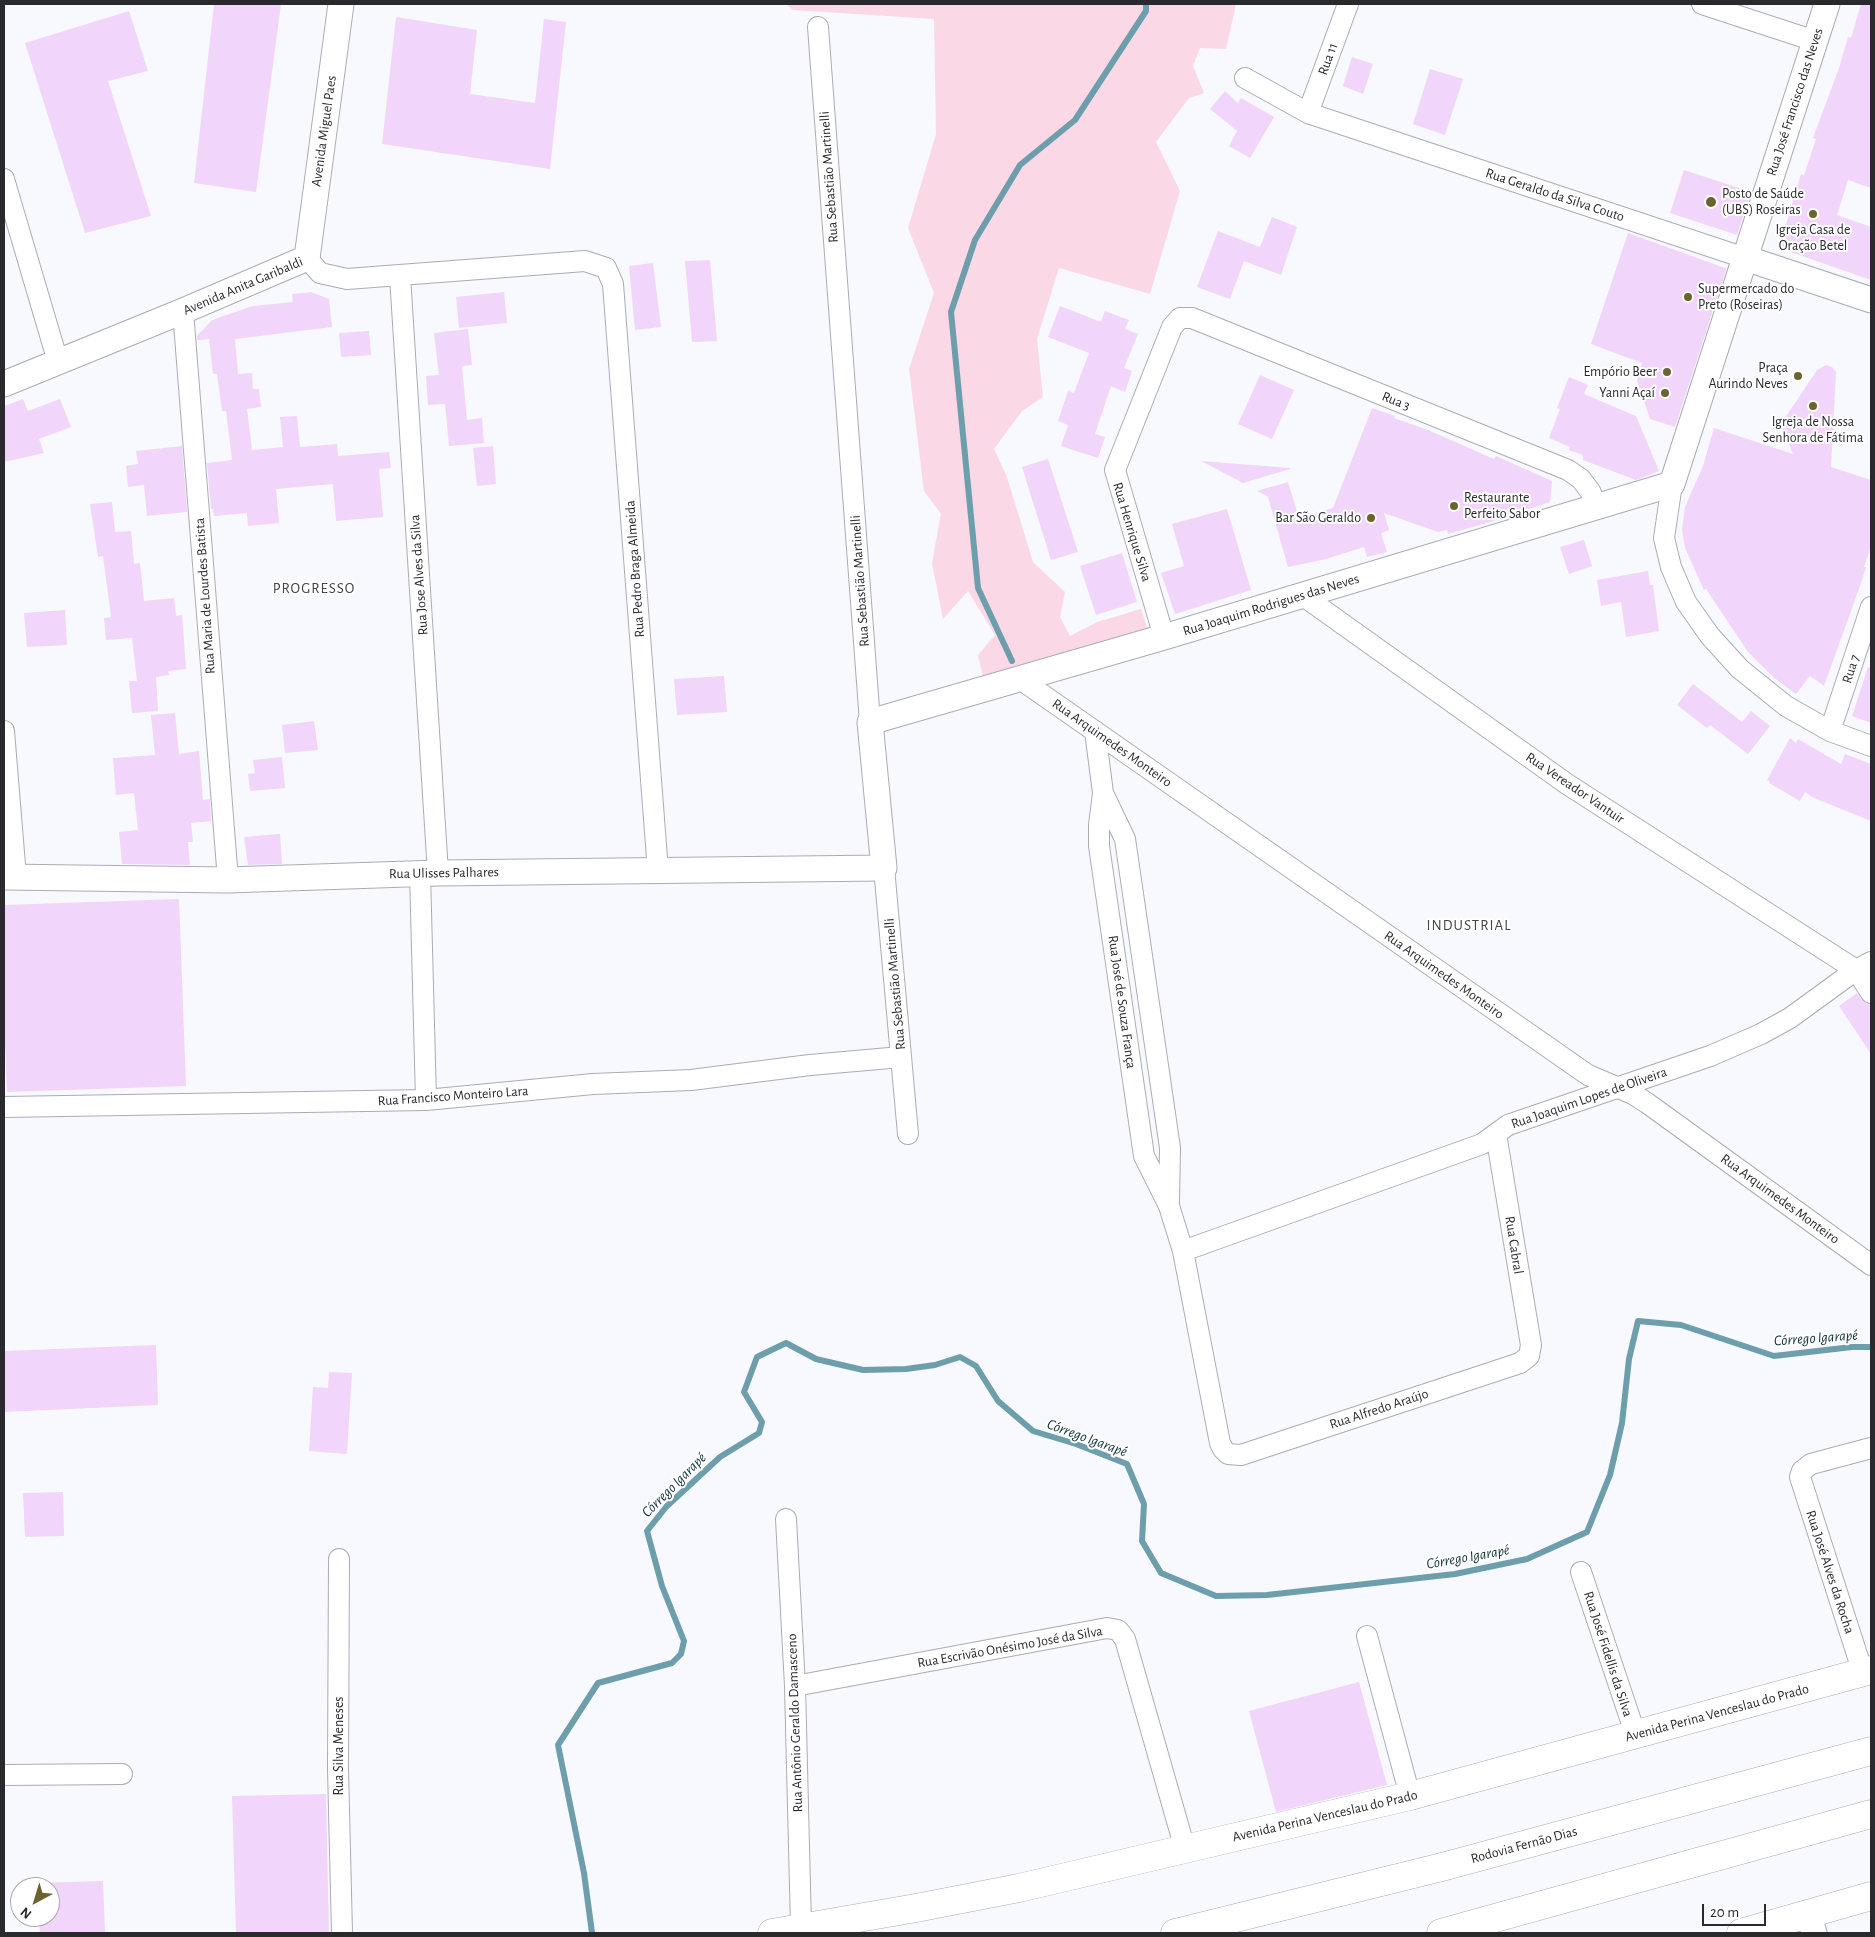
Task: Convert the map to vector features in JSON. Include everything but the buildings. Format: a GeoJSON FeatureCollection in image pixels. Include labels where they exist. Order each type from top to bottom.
{"type":"FeatureCollection","features":[{"type":"Feature","properties":{"kind":"main road","name":"Avenida Perina Venceslau do Prado"},"geometry":{"type":"LineString","coordinates":[[772,1933],[1019,1888],[1410,1796],[1636,1736],[1867,1671]]}},
{"type":"Feature","properties":{"kind":"main road","name":"Rodovia Fernão Dias"},"geometry":{"type":"LineString","coordinates":[[1175,1933],[1442,1867],[1871,1751]]}},
{"type":"Feature","properties":{"kind":"main road"},"geometry":{"type":"LineString","coordinates":[[1441,1933],[1871,1814]]}},
{"type":"Feature","properties":{"kind":"main road"},"geometry":{"type":"LineString","coordinates":[[1741,1933],[1811,1923],[1871,1896]]}},
{"type":"Feature","properties":{"kind":"street","name":"Avenida Miguel Paes"},"geometry":{"type":"LineString","coordinates":[[307,258],[341,4]]}},
{"type":"Feature","properties":{"kind":"street","name":"Rua 11"},"geometry":{"type":"LineString","coordinates":[[1308,113],[1348,4]]}},
{"type":"Feature","properties":{"kind":"street"},"geometry":{"type":"LineString","coordinates":[[1702,4],[1815,41]]}},
{"type":"Feature","properties":{"kind":"street","name":"Rua José Francisco das Neves"},"geometry":{"type":"LineString","coordinates":[[1827,4],[1672,484],[1664,538],[1670,567],[1686,602],[1710,636],[1740,669],[1786,706],[1830,731],[1871,746]]}},
{"type":"Feature","properties":{"kind":"street","name":"Rua Sebastião Martinelli"},"geometry":{"type":"LineString","coordinates":[[818,28],[870,722],[908,1134]]}},
{"type":"Feature","properties":{"kind":"street","name":"Rua Geraldo da Silva Couto"},"geometry":{"type":"LineString","coordinates":[[1245,78],[1308,113],[1871,300]]}},
{"type":"Feature","properties":{"kind":"street"},"geometry":{"type":"LineString","coordinates":[[4,179],[58,362]]}},
{"type":"Feature","properties":{"kind":"street","name":"Avenida Anita Garibaldi"},"geometry":{"type":"LineString","coordinates":[[4,384],[307,258],[320,273],[347,279],[585,261],[606,268]]}},
{"type":"Feature","properties":{"kind":"street","name":"Rua Pedro Braga Almeida"},"geometry":{"type":"LineString","coordinates":[[606,268],[613,284],[658,871]]}},
{"type":"Feature","properties":{"kind":"street","name":"Rua Jose Alves da Silva"},"geometry":{"type":"LineString","coordinates":[[400,276],[429,873],[426,1100]]}},
{"type":"Feature","properties":{"kind":"street","name":"Rua Maria de Lourdes Batista"},"geometry":{"type":"LineString","coordinates":[[183,311],[228,880]]}},
{"type":"Feature","properties":{"kind":"street","name":"Rua 3"},"geometry":{"type":"LineString","coordinates":[[1180,318],[1192,318],[1568,470],[1581,479],[1590,491],[1597,506]]}},
{"type":"Feature","properties":{"kind":"street","name":"Rua Henrique Silva"},"geometry":{"type":"LineString","coordinates":[[1164,637],[1115,470],[1172,327],[1180,318]]}},
{"type":"Feature","properties":{"kind":"street","name":"Rua Joaquim Rodrigues das Neves"},"geometry":{"type":"LineString","coordinates":[[870,722],[1164,637],[1672,484]]}},
{"type":"Feature","properties":{"kind":"street","name":"Rua Vereador Vantuir"},"geometry":{"type":"LineString","coordinates":[[1302,595],[1567,784],[1864,966]]}},
{"type":"Feature","properties":{"kind":"street","name":"Rua 7"},"geometry":{"type":"LineString","coordinates":[[1830,731],[1871,606]]}},
{"type":"Feature","properties":{"kind":"street","name":"Rua Arquimedes Monteiro"},"geometry":{"type":"LineString","coordinates":[[1020,679],[1588,1075],[1647,1103],[1871,1266]]}},
{"type":"Feature","properties":{"kind":"street"},"geometry":{"type":"LineString","coordinates":[[4,731],[10,877]]}},
{"type":"Feature","properties":{"kind":"street","name":"Rua José de Souza França"},"geometry":{"type":"LineString","coordinates":[[1095,731],[1102,793],[1125,839],[1170,1148],[1169,1206],[1183,1251],[1220,1443],[1228,1454]]}},
{"type":"Feature","properties":{"kind":"street","name":"Rua Ulisses Palhares"},"geometry":{"type":"LineString","coordinates":[[10,877],[228,880],[429,873],[884,868]]}},
{"type":"Feature","properties":{"kind":"street"},"geometry":{"type":"LineString","coordinates":[[1864,966],[1871,993]]}},
{"type":"Feature","properties":{"kind":"street","name":"Rua Joaquim Lopes de Oliveira"},"geometry":{"type":"LineString","coordinates":[[1183,1251],[1482,1144],[1508,1125],[1710,1056],[1761,1034],[1790,1018],[1864,966]]}},
{"type":"Feature","properties":{"kind":"street","name":"Rua Francisco Monteiro Lara"},"geometry":{"type":"LineString","coordinates":[[4,1107],[426,1100],[593,1084],[692,1080],[810,1065],[901,1057]]}},
{"type":"Feature","properties":{"kind":"street","name":"Rua Cabral"},"geometry":{"type":"LineString","coordinates":[[1496,1134],[1531,1346],[1529,1356]]}},
{"type":"Feature","properties":{"kind":"street","name":"Rua Alfredo Araújo"},"geometry":{"type":"LineString","coordinates":[[1228,1454],[1234,1456],[1250,1452],[1520,1363],[1529,1356]]}},
{"type":"Feature","properties":{"kind":"street","name":"Rua José Alves da Rocha"},"geometry":{"type":"LineString","coordinates":[[1867,1671],[1800,1483],[1802,1471],[1811,1464],[1871,1448]]}},
{"type":"Feature","properties":{"kind":"street","name":"Rua Antônio Geraldo Damasceno"},"geometry":{"type":"LineString","coordinates":[[786,1519],[795,1686],[801,1927]]}},
{"type":"Feature","properties":{"kind":"street","name":"Rua Silva Meneses"},"geometry":{"type":"LineString","coordinates":[[338,1559],[338,1769],[342,1933]]}},
{"type":"Feature","properties":{"kind":"street","name":"Rua José Fidellis da Silva"},"geometry":{"type":"LineString","coordinates":[[1581,1572],[1636,1736]]}},
{"type":"Feature","properties":{"kind":"street","name":"Rua Escrivão Onésimo José da Silva"},"geometry":{"type":"LineString","coordinates":[[795,1686],[1107,1628],[1118,1630],[1125,1639],[1185,1849]]}},
{"type":"Feature","properties":{"kind":"street"},"geometry":{"type":"LineString","coordinates":[[1367,1636],[1410,1796]]}},
{"type":"Feature","properties":{"kind":"street"},"geometry":{"type":"LineString","coordinates":[[4,1774],[122,1774]]}},
{"type":"Feature","properties":{"kind":"shaded area"},"geometry":{"type":"Polygon","coordinates":[[[786,4],[1236,4],[1226,49],[1200,48],[1193,66],[1204,93],[1189,98],[1156,142],[1180,191],[1150,294],[1059,268],[1037,339],[1043,397],[1022,411],[994,449],[1007,477],[1033,562],[1065,592],[1060,617],[1070,636],[1097,622],[1141,609],[1149,633],[984,682],[978,655],[995,635],[968,591],[943,619],[932,563],[941,514],[924,491],[909,369],[934,293],[908,228],[936,134],[934,19],[793,10],[786,4]]]}},
{"type":"Feature","properties":{"kind":"waterway"},"geometry":{"type":"LineString","coordinates":[[1012,661],[978,588],[951,312],[975,240],[1020,165],[1075,120],[1146,11],[1146,4]]}},
{"type":"Feature","properties":{"kind":"waterway","name":"Córrego Igarapé"},"geometry":{"type":"LineString","coordinates":[[592,1933],[584,1873],[558,1745],[598,1683],[672,1663],[681,1654],[684,1641],[662,1586],[647,1531],[666,1507],[720,1457],[759,1433],[762,1422],[744,1392],[757,1357],[786,1343],[816,1359],[863,1370],[906,1369],[935,1365],[960,1357],[976,1366],[998,1401],[1033,1431],[1076,1444],[1127,1464],[1144,1504],[1142,1541],[1161,1573],[1216,1596],[1267,1595],[1455,1574],[1527,1559],[1587,1532],[1610,1475],[1622,1423],[1629,1359],[1638,1321],[1681,1325],[1774,1356],[1852,1347],[1871,1347]]}},
{"type":"Feature","properties":{"kind":"place","name":"Posto de Saúde (UBS) Roseiras"},"geometry":{"type":"Point","coordinates":[1711,202]}},
{"type":"Feature","properties":{"kind":"place","name":"Igreja Casa de Oração Betel"},"geometry":{"type":"Point","coordinates":[1813,214]}},
{"type":"Feature","properties":{"kind":"place","name":"Supermercado do Preto (Roseiras)"},"geometry":{"type":"Point","coordinates":[1688,297]}},
{"type":"Feature","properties":{"kind":"place","name":"Empório Beer"},"geometry":{"type":"Point","coordinates":[1667,372]}},
{"type":"Feature","properties":{"kind":"place","name":"Praça Aurindo Neves"},"geometry":{"type":"Point","coordinates":[1798,376]}},
{"type":"Feature","properties":{"kind":"place","name":"Yanni Açaí"},"geometry":{"type":"Point","coordinates":[1665,393]}},
{"type":"Feature","properties":{"kind":"place","name":"Igreja de Nossa Senhora de Fátima"},"geometry":{"type":"Point","coordinates":[1813,406]}},
{"type":"Feature","properties":{"kind":"place","name":"Restaurante Perfeito Sabor"},"geometry":{"type":"Point","coordinates":[1454,506]}},
{"type":"Feature","properties":{"kind":"place","name":"Bar São Geraldo"},"geometry":{"type":"Point","coordinates":[1371,518]}},
{"type":"Feature","properties":{"kind":"district","name":"PROGRESSO"},"geometry":{"type":"Point","coordinates":[314,588]}},
{"type":"Feature","properties":{"kind":"district","name":"INDUSTRIAL"},"geometry":{"type":"Point","coordinates":[1469,925]}}]}
